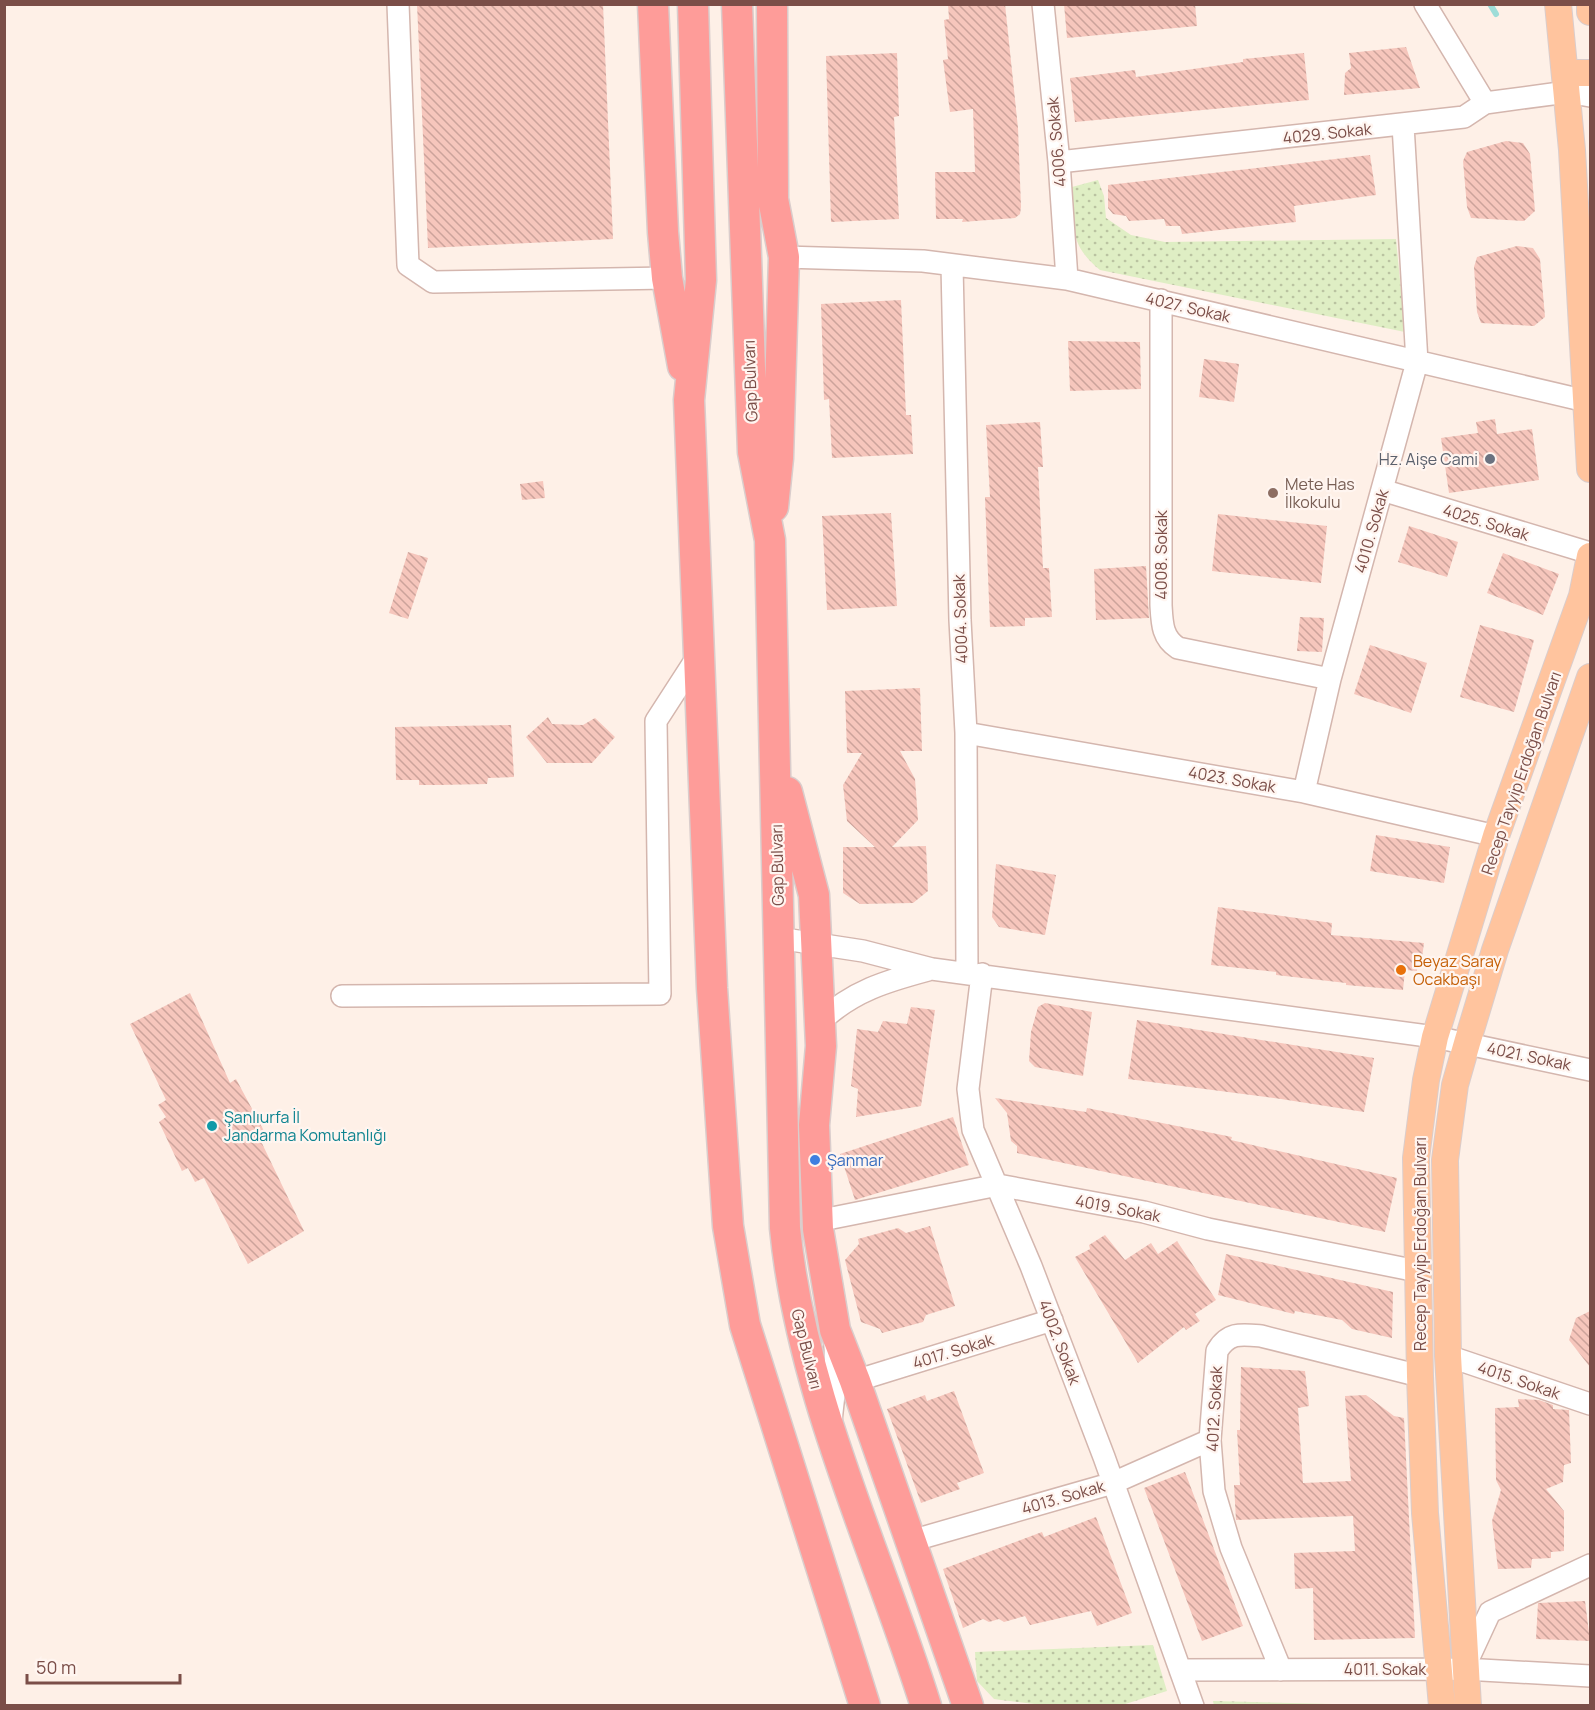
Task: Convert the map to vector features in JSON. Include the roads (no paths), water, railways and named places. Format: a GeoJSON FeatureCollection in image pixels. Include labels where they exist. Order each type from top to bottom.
{"type":"FeatureCollection","features":[{"type":"Feature","properties":{"kind":"highway"},"geometry":{"type":"LineString","coordinates":[[653,4],[667,278],[689,400]]}},
{"type":"Feature","properties":{"kind":"highway"},"geometry":{"type":"LineString","coordinates":[[693,4],[701,280],[689,400],[712,988],[728,1226],[745,1325],[865,1706]]}},
{"type":"Feature","properties":{"kind":"highway","name":"Gap Bulvarı"},"geometry":{"type":"LineString","coordinates":[[737,4],[753,452],[770,540],[785,1228],[789,1275],[804,1349],[926,1706]]}},
{"type":"Feature","properties":{"kind":"highway"},"geometry":{"type":"LineString","coordinates":[[770,540],[778,458],[784,257],[773,199],[772,4]]}},
{"type":"Feature","properties":{"kind":"highway"},"geometry":{"type":"LineString","coordinates":[[775,747],[814,895],[821,1046],[813,1125],[817,1221],[835,1330],[855,1381],[968,1706]]}},
{"type":"Feature","properties":{"kind":"main road"},"geometry":{"type":"LineString","coordinates":[[1558,4],[1574,87],[1590,469]]}},
{"type":"Feature","properties":{"kind":"main road"},"geometry":{"type":"LineString","coordinates":[[1590,4],[1590,12]]}},
{"type":"Feature","properties":{"kind":"main road"},"geometry":{"type":"LineString","coordinates":[[1574,87],[1590,73]]}},
{"type":"Feature","properties":{"kind":"main road","name":"Recep Tayyip Erdoğan Bulvarı"},"geometry":{"type":"LineString","coordinates":[[1442,1706],[1425,1513],[1417,1271],[1416,1158],[1426,1080],[1435,1037],[1496,836],[1582,596],[1590,555]]}},
{"type":"Feature","properties":{"kind":"main road","name":"Recep Tayyip Erdoğan Bulvarı"},"geometry":{"type":"LineString","coordinates":[[1468,1706],[1464,1669],[1448,1356],[1445,1160],[1455,1085],[1467,1043],[1495,950],[1590,677]]}},
{"type":"Feature","properties":{"kind":"street"},"geometry":{"type":"LineString","coordinates":[[398,4],[408,265],[433,282],[667,278]]}},
{"type":"Feature","properties":{"kind":"street","name":"4006. Sokak"},"geometry":{"type":"LineString","coordinates":[[1043,4],[1059,162],[1067,279]]}},
{"type":"Feature","properties":{"kind":"street"},"geometry":{"type":"LineString","coordinates":[[1425,4],[1485,104]]}},
{"type":"Feature","properties":{"kind":"street","name":"4029. Sokak"},"geometry":{"type":"LineString","coordinates":[[1059,162],[1464,117],[1485,104],[1574,87]]}},
{"type":"Feature","properties":{"kind":"street","name":"4010. Sokak"},"geometry":{"type":"LineString","coordinates":[[1304,792],[1330,679],[1417,362],[1403,125]]}},
{"type":"Feature","properties":{"kind":"street","name":"4027. Sokak"},"geometry":{"type":"LineString","coordinates":[[784,257],[923,261],[1067,279],[1586,401]]}},
{"type":"Feature","properties":{"kind":"street","name":"4004. Sokak"},"geometry":{"type":"LineString","coordinates":[[952,266],[960,620],[975,973]]}},
{"type":"Feature","properties":{"kind":"street","name":"4008. Sokak"},"geometry":{"type":"LineString","coordinates":[[1161,300],[1161,605],[1162,627],[1168,641],[1178,648],[1330,679]]}},
{"type":"Feature","properties":{"kind":"street","name":"4025. Sokak"},"geometry":{"type":"LineString","coordinates":[[1382,490],[1590,555]]}},
{"type":"Feature","properties":{"kind":"street"},"geometry":{"type":"LineString","coordinates":[[342,996],[660,994],[656,721],[698,656]]}},
{"type":"Feature","properties":{"kind":"street","name":"4023. Sokak"},"geometry":{"type":"LineString","coordinates":[[966,732],[1304,792],[1496,836]]}},
{"type":"Feature","properties":{"kind":"street"},"geometry":{"type":"LineString","coordinates":[[778,938],[863,951],[932,969]]}},
{"type":"Feature","properties":{"kind":"street"},"geometry":{"type":"LineString","coordinates":[[820,1022],[857,993],[878,983],[932,969]]}},
{"type":"Feature","properties":{"kind":"street","name":"4021. Sokak"},"geometry":{"type":"LineString","coordinates":[[932,969],[1435,1037],[1590,1070]]}},
{"type":"Feature","properties":{"kind":"street","name":"4002. Sokak"},"geometry":{"type":"LineString","coordinates":[[975,973],[968,1089],[973,1130],[998,1185],[1052,1320],[1193,1706]]}},
{"type":"Feature","properties":{"kind":"street","name":"4019. Sokak"},"geometry":{"type":"LineString","coordinates":[[817,1221],[998,1185],[1144,1212],[1208,1229],[1417,1271]]}},
{"type":"Feature","properties":{"kind":"street","name":"4017. Sokak"},"geometry":{"type":"LineString","coordinates":[[855,1381],[1052,1320]]}},
{"type":"Feature","properties":{"kind":"street"},"geometry":{"type":"LineString","coordinates":[[830,1428],[836,1377],[835,1330]]}},
{"type":"Feature","properties":{"kind":"street","name":"4012. Sokak"},"geometry":{"type":"LineString","coordinates":[[1281,1670],[1231,1548],[1214,1491],[1210,1440],[1217,1351],[1224,1340],[1235,1334],[1261,1336],[1420,1376]]}},
{"type":"Feature","properties":{"kind":"street","name":"4015. Sokak"},"geometry":{"type":"LineString","coordinates":[[1448,1356],[1590,1404]]}},
{"type":"Feature","properties":{"kind":"street","name":"4013. Sokak"},"geometry":{"type":"LineString","coordinates":[[910,1541],[1113,1483],[1210,1440]]}},
{"type":"Feature","properties":{"kind":"street"},"geometry":{"type":"LineString","coordinates":[[1464,1669],[1490,1612],[1590,1565]]}},
{"type":"Feature","properties":{"kind":"street","name":"4011. Sokak"},"geometry":{"type":"LineString","coordinates":[[1180,1670],[1464,1669],[1590,1676]]}},
{"type":"Feature","properties":{"kind":"waterway"},"geometry":{"type":"LineString","coordinates":[[1490,4],[1496,14]]}},
{"type":"Feature","properties":{"kind":"place","name":"Hz. Aişe Cami"},"geometry":{"type":"Point","coordinates":[1490,459]}},
{"type":"Feature","properties":{"kind":"place","name":"Mete Has İlkokulu"},"geometry":{"type":"Point","coordinates":[1273,493]}},
{"type":"Feature","properties":{"kind":"place","name":"Beyaz Saray Ocakbaşı"},"geometry":{"type":"Point","coordinates":[1401,970]}},
{"type":"Feature","properties":{"kind":"place","name":"Şanlıurfa İl Jandarma Komutanlığı"},"geometry":{"type":"Point","coordinates":[212,1126]}},
{"type":"Feature","properties":{"kind":"place","name":"Şanmar"},"geometry":{"type":"Point","coordinates":[815,1160]}}]}
